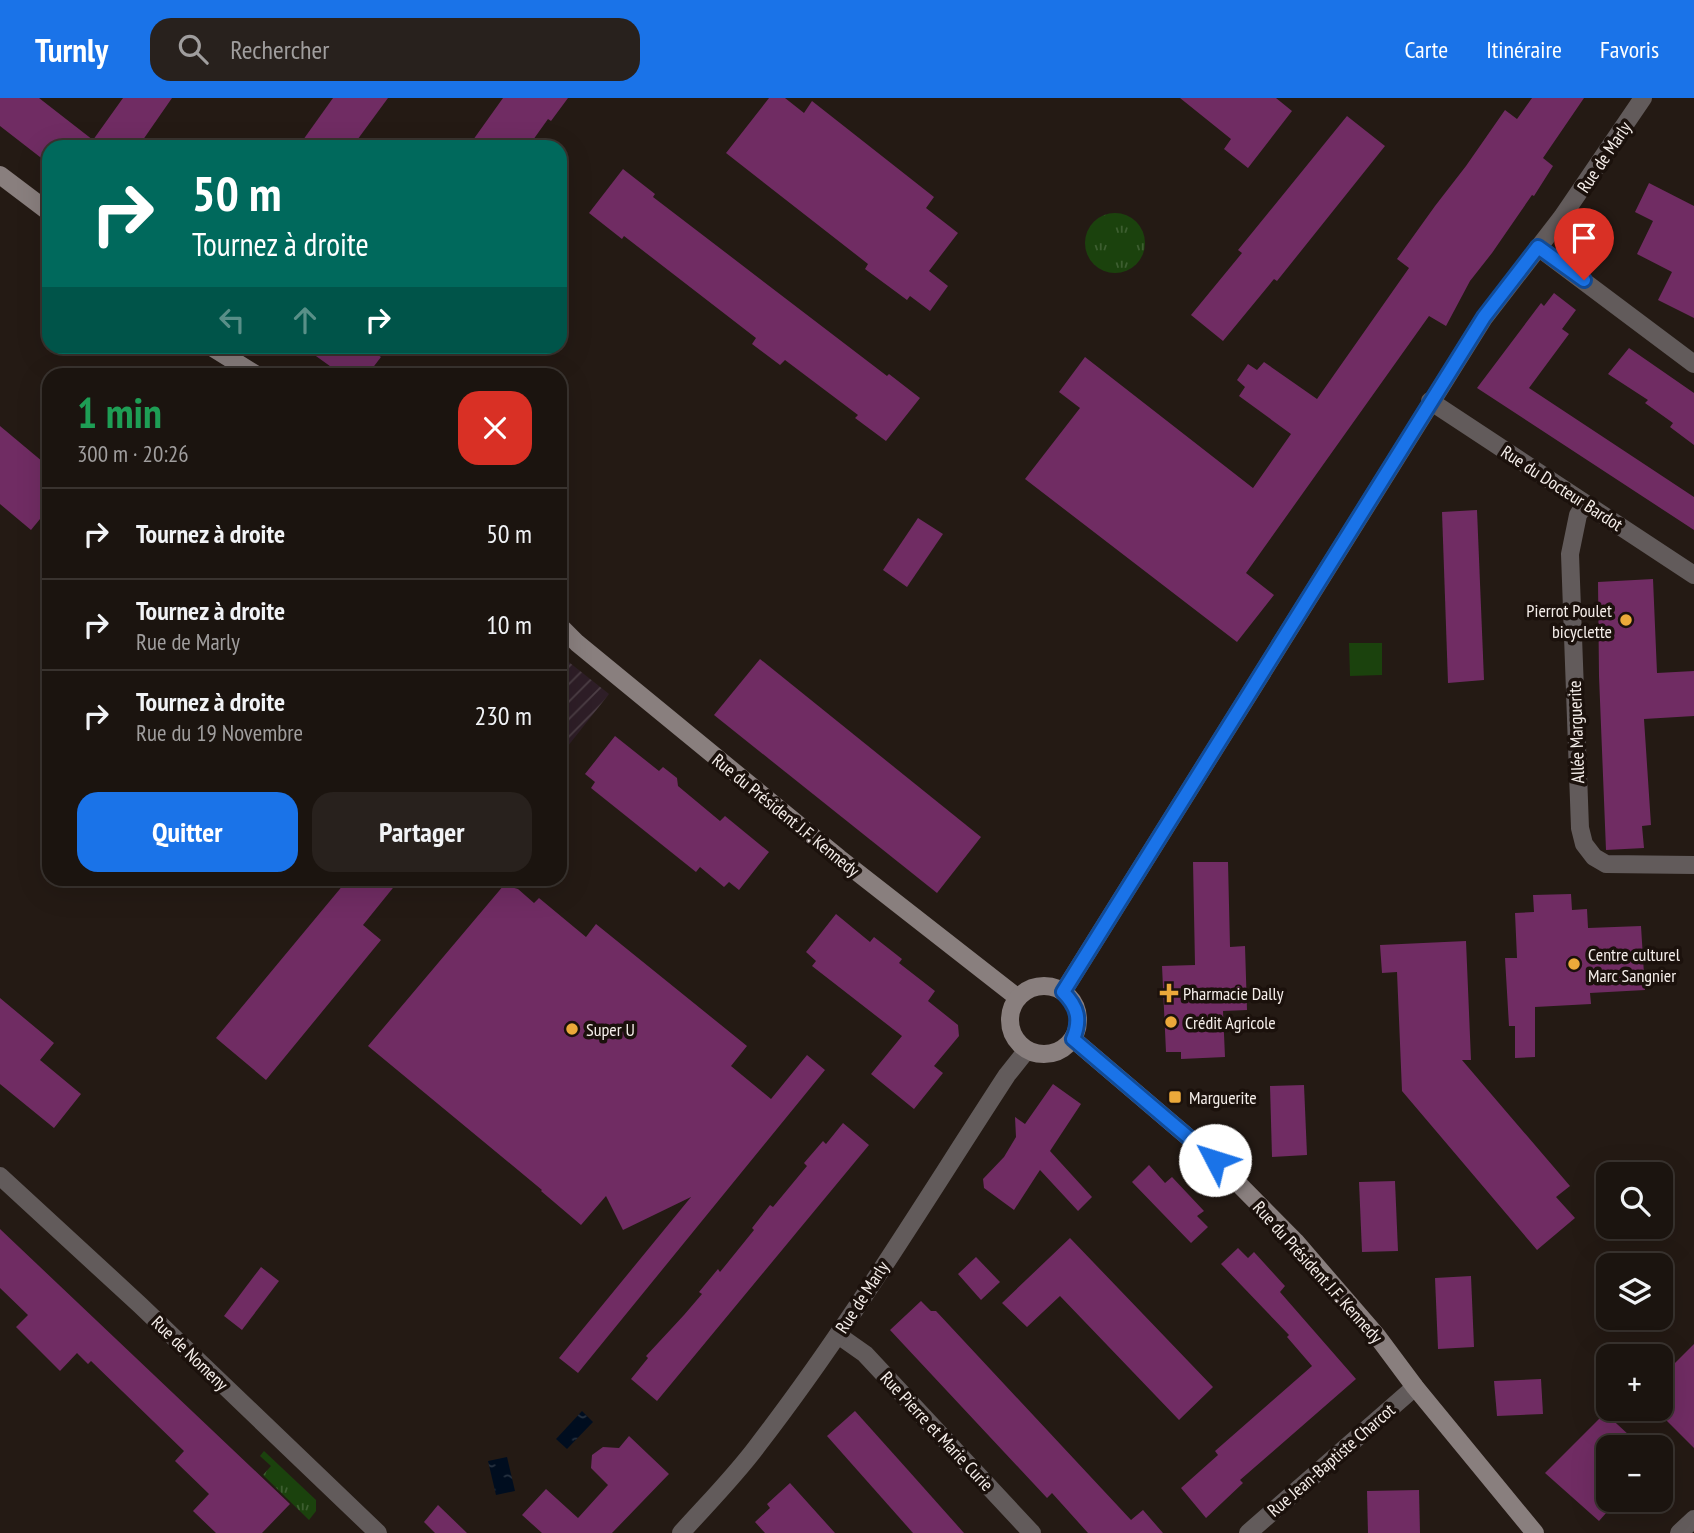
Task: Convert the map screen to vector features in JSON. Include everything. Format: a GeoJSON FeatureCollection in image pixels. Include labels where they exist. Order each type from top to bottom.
{"type":"FeatureCollection","features":[{"type":"Feature","properties":{"kind":"street","name":"Rue de Marly"},"geometry":{"type":"LineString","coordinates":[[1063,992],[1484,317],[1598,168],[1643,98]]}},
{"type":"Feature","properties":{"kind":"street"},"geometry":{"type":"LineString","coordinates":[[0,174],[42,207]]}},
{"type":"Feature","properties":{"kind":"street"},"geometry":{"type":"LineString","coordinates":[[1538,247],[1694,364]]}},
{"type":"Feature","properties":{"kind":"street"},"geometry":{"type":"LineString","coordinates":[[223,354],[245,368]]}},
{"type":"Feature","properties":{"kind":"street","name":"Rue du Docteur Bardot"},"geometry":{"type":"LineString","coordinates":[[1430,401],[1694,575]]}},
{"type":"Feature","properties":{"kind":"street","name":"Allée Marguerite"},"geometry":{"type":"LineString","coordinates":[[1585,504],[1578,514],[1570,554],[1576,760],[1580,828],[1584,844],[1594,857],[1606,864],[1694,865]]}},
{"type":"Feature","properties":{"kind":"street","name":"Rue du Président J.F. Kennedy"},"geometry":{"type":"LineString","coordinates":[[567,633],[781,812],[1018,998]]}},
{"type":"Feature","properties":{"kind":"street"},"geometry":{"type":"LineString","coordinates":[[1040,987],[1052,987],[1063,992],[1073,1001],[1078,1014],[1078,1027],[1073,1039],[1064,1049],[1052,1054],[1027,1050],[1016,1040],[1010,1026],[1011,1011],[1018,998],[1040,987]]}},
{"type":"Feature","properties":{"kind":"street","name":"Rue du Président J.F. Kennedy"},"geometry":{"type":"LineString","coordinates":[[1073,1039],[1215,1160],[1295,1241],[1377,1336],[1415,1387],[1535,1533]]}},
{"type":"Feature","properties":{"kind":"street","name":"Rue de Marly"},"geometry":{"type":"LineString","coordinates":[[681,1533],[758,1446],[838,1335],[1007,1075],[1027,1050]]}},
{"type":"Feature","properties":{"kind":"street","name":"Rue de Nomeny"},"geometry":{"type":"LineString","coordinates":[[0,1176],[378,1533]]}},
{"type":"Feature","properties":{"kind":"street","name":"Rue Pierre et Marie Curie"},"geometry":{"type":"LineString","coordinates":[[838,1335],[864,1354],[1032,1533]]}},
{"type":"Feature","properties":{"kind":"street","name":"Rue Jean-Baptiste Charcot"},"geometry":{"type":"LineString","coordinates":[[1248,1533],[1415,1387]]}},
{"type":"Feature","properties":{"kind":"street"},"geometry":{"type":"LineString","coordinates":[[1679,1533],[1694,1519]]}},
{"type":"Feature","properties":{"kind":"shaded area"},"geometry":{"type":"Polygon","coordinates":[[[567,661],[609,694],[567,747],[567,661]]]}},
{"type":"Feature","properties":{"kind":"green space"},"geometry":{"type":"Polygon","coordinates":[[[1115,213],[1132,218],[1140,226],[1145,243],[1140,260],[1132,268],[1115,273],[1098,268],[1090,260],[1085,243],[1090,226],[1098,218],[1115,213]]]}},
{"type":"Feature","properties":{"kind":"green space"},"geometry":{"type":"Polygon","coordinates":[[[1349,643],[1382,643],[1382,675],[1350,676],[1349,643]]]}},
{"type":"Feature","properties":{"kind":"green space"},"geometry":{"type":"Polygon","coordinates":[[[264,1451],[316,1500],[316,1511],[309,1520],[263,1475],[271,1466],[260,1456],[264,1451]]]}},
{"type":"Feature","properties":{"kind":"water"},"geometry":{"type":"Polygon","coordinates":[[[582,1411],[593,1422],[567,1449],[556,1439],[582,1411]]]}},
{"type":"Feature","properties":{"kind":"water"},"geometry":{"type":"Polygon","coordinates":[[[507,1457],[515,1491],[496,1495],[488,1461],[507,1457]]]}},
{"type":"Feature","properties":{"kind":"building"},"geometry":{"type":"Polygon","coordinates":[[[0,98],[39,98],[93,140],[42,140],[42,159],[0,126],[0,98]]]}},
{"type":"Feature","properties":{"kind":"building"},"geometry":{"type":"Polygon","coordinates":[[[123,98],[172,98],[143,140],[93,140],[123,98]]]}},
{"type":"Feature","properties":{"kind":"building"},"geometry":{"type":"Polygon","coordinates":[[[333,98],[388,98],[357,140],[303,140],[333,98]]]}},
{"type":"Feature","properties":{"kind":"building"},"geometry":{"type":"Polygon","coordinates":[[[503,98],[568,98],[533,140],[473,140],[503,98]]]}},
{"type":"Feature","properties":{"kind":"building"},"geometry":{"type":"Polygon","coordinates":[[[769,98],[785,98],[804,113],[812,101],[934,197],[926,208],[958,233],[929,271],[948,286],[930,311],[910,296],[907,300],[865,269],[868,264],[726,153],[769,98]]]}},
{"type":"Feature","properties":{"kind":"building"},"geometry":{"type":"Polygon","coordinates":[[[1180,98],[1276,98],[1292,111],[1248,168],[1224,149],[1231,139],[1180,98]]]}},
{"type":"Feature","properties":{"kind":"building"},"geometry":{"type":"Polygon","coordinates":[[[1532,98],[1584,98],[1543,158],[1553,166],[1534,196],[1532,195],[1470,281],[1446,326],[1429,316],[1246,573],[1274,595],[1237,642],[1025,479],[1080,408],[1059,392],[1085,357],[1253,488],[1291,434],[1239,396],[1245,387],[1237,380],[1248,364],[1257,370],[1264,362],[1317,399],[1409,268],[1397,259],[1505,110],[1517,119],[1532,98]]]}},
{"type":"Feature","properties":{"kind":"building"},"geometry":{"type":"Polygon","coordinates":[[[1347,116],[1385,146],[1277,281],[1274,279],[1223,341],[1191,315],[1242,253],[1238,250],[1347,116]]]}},
{"type":"Feature","properties":{"kind":"building"},"geometry":{"type":"Polygon","coordinates":[[[623,169],[655,194],[653,197],[887,376],[889,374],[920,398],[886,441],[855,418],[858,415],[785,360],[780,365],[752,344],[756,338],[624,236],[622,239],[589,213],[623,169]]]}},
{"type":"Feature","properties":{"kind":"building"},"geometry":{"type":"Polygon","coordinates":[[[1649,183],[1694,206],[1694,318],[1658,300],[1672,272],[1637,254],[1653,221],[1635,212],[1649,183]]]}},
{"type":"Feature","properties":{"kind":"building"},"geometry":{"type":"Polygon","coordinates":[[[1554,293],[1576,310],[1562,329],[1569,334],[1529,388],[1694,497],[1694,530],[1477,388],[1541,303],[1544,306],[1554,293]]]}},
{"type":"Feature","properties":{"kind":"building"},"geometry":{"type":"Polygon","coordinates":[[[1629,348],[1694,393],[1694,445],[1670,427],[1673,423],[1645,403],[1648,400],[1608,374],[1629,348]]]}},
{"type":"Feature","properties":{"kind":"building"},"geometry":{"type":"Polygon","coordinates":[[[313,354],[379,354],[381,357],[373,368],[333,368],[313,354]]]}},
{"type":"Feature","properties":{"kind":"building"},"geometry":{"type":"Polygon","coordinates":[[[0,426],[42,461],[42,517],[31,530],[0,504],[0,426]]]}},
{"type":"Feature","properties":{"kind":"building"},"geometry":{"type":"Polygon","coordinates":[[[1477,510],[1484,680],[1448,683],[1442,512],[1477,510]]]}},
{"type":"Feature","properties":{"kind":"building"},"geometry":{"type":"Polygon","coordinates":[[[918,518],[943,534],[907,587],[883,570],[918,518]]]}},
{"type":"Feature","properties":{"kind":"building"},"geometry":{"type":"Polygon","coordinates":[[[1653,579],[1657,673],[1694,671],[1694,716],[1644,719],[1651,825],[1642,826],[1644,848],[1606,850],[1598,582],[1653,579]]]}},
{"type":"Feature","properties":{"kind":"building"},"geometry":{"type":"Polygon","coordinates":[[[760,659],[981,837],[937,893],[714,715],[760,659]]]}},
{"type":"Feature","properties":{"kind":"building"},"geometry":{"type":"Polygon","coordinates":[[[615,736],[659,771],[663,767],[677,778],[678,786],[720,821],[725,816],[769,852],[739,890],[729,882],[724,887],[700,867],[696,872],[591,788],[595,782],[585,774],[615,736]]]}},
{"type":"Feature","properties":{"kind":"building"},"geometry":{"type":"Polygon","coordinates":[[[1193,862],[1228,862],[1230,947],[1245,946],[1247,1010],[1223,1011],[1225,1057],[1181,1059],[1181,1052],[1166,1052],[1162,966],[1195,965],[1193,862]]]}},
{"type":"Feature","properties":{"kind":"building"},"geometry":{"type":"Polygon","coordinates":[[[342,886],[395,886],[363,925],[381,940],[266,1080],[216,1038],[342,886]]]}},
{"type":"Feature","properties":{"kind":"building","name":"Super U"},"geometry":{"type":"Polygon","coordinates":[[[503,886],[508,886],[518,889],[534,903],[539,898],[586,937],[596,924],[747,1046],[731,1066],[771,1099],[807,1055],[825,1070],[578,1373],[559,1358],[691,1197],[623,1230],[606,1196],[581,1225],[368,1046],[503,886]]]}},
{"type":"Feature","properties":{"kind":"building","name":"Centre culturel Marc Sangnier"},"geometry":{"type":"Polygon","coordinates":[[[1571,894],[1572,910],[1587,909],[1588,928],[1641,926],[1645,990],[1590,993],[1591,1004],[1535,1007],[1535,1057],[1515,1058],[1515,1026],[1509,1026],[1505,958],[1517,958],[1515,913],[1534,912],[1533,895],[1571,894]]]}},
{"type":"Feature","properties":{"kind":"building"},"geometry":{"type":"Polygon","coordinates":[[[836,914],[870,942],[874,937],[902,959],[899,963],[935,991],[928,1001],[958,1025],[959,1036],[934,1066],[943,1073],[914,1109],[871,1074],[902,1036],[812,966],[816,961],[806,952],[836,914]]]}},
{"type":"Feature","properties":{"kind":"building"},"geometry":{"type":"Polygon","coordinates":[[[1466,941],[1471,1060],[1462,1060],[1570,1186],[1556,1197],[1575,1218],[1537,1250],[1402,1091],[1397,972],[1382,973],[1380,945],[1466,941]]]}},
{"type":"Feature","properties":{"kind":"building"},"geometry":{"type":"Polygon","coordinates":[[[0,998],[54,1043],[40,1060],[81,1094],[54,1128],[0,1084],[0,998]]]}},
{"type":"Feature","properties":{"kind":"building"},"geometry":{"type":"Polygon","coordinates":[[[1053,1084],[1081,1104],[1050,1151],[1092,1197],[1078,1211],[1040,1170],[1014,1210],[984,1188],[983,1179],[1004,1157],[1016,1137],[1015,1117],[1025,1124],[1053,1084]]]}},
{"type":"Feature","properties":{"kind":"building"},"geometry":{"type":"Polygon","coordinates":[[[1304,1085],[1307,1155],[1272,1157],[1270,1086],[1304,1085]]]}},
{"type":"Feature","properties":{"kind":"building"},"geometry":{"type":"Polygon","coordinates":[[[843,1123],[869,1145],[657,1401],[631,1379],[648,1358],[646,1356],[702,1294],[699,1292],[718,1269],[720,1272],[754,1230],[752,1228],[770,1205],[773,1207],[807,1166],[804,1163],[823,1141],[826,1144],[843,1123]]]}},
{"type":"Feature","properties":{"kind":"building"},"geometry":{"type":"Polygon","coordinates":[[[1149,1165],[1165,1183],[1172,1177],[1204,1211],[1197,1216],[1208,1227],[1191,1243],[1132,1182],[1149,1165]]]}},
{"type":"Feature","properties":{"kind":"building"},"geometry":{"type":"Polygon","coordinates":[[[1395,1181],[1398,1251],[1362,1252],[1359,1182],[1395,1181]]]}},
{"type":"Feature","properties":{"kind":"building"},"geometry":{"type":"Polygon","coordinates":[[[0,1229],[290,1504],[262,1533],[216,1533],[193,1511],[209,1494],[175,1461],[184,1451],[91,1361],[88,1364],[77,1353],[60,1371],[16,1327],[28,1315],[0,1288],[0,1229]]]}},
{"type":"Feature","properties":{"kind":"building"},"geometry":{"type":"Polygon","coordinates":[[[1070,1238],[1213,1387],[1179,1420],[1060,1296],[1027,1327],[1002,1303],[1070,1238]]]}},
{"type":"Feature","properties":{"kind":"building"},"geometry":{"type":"Polygon","coordinates":[[[1238,1248],[1248,1258],[1254,1252],[1285,1286],[1280,1292],[1356,1379],[1240,1480],[1243,1483],[1206,1518],[1181,1488],[1218,1455],[1215,1451],[1312,1366],[1287,1337],[1289,1335],[1221,1264],[1238,1248]]]}},
{"type":"Feature","properties":{"kind":"building"},"geometry":{"type":"Polygon","coordinates":[[[976,1257],[1000,1282],[981,1300],[958,1274],[976,1257]]]}},
{"type":"Feature","properties":{"kind":"building"},"geometry":{"type":"Polygon","coordinates":[[[261,1267],[279,1281],[242,1330],[224,1316],[261,1267]]]}},
{"type":"Feature","properties":{"kind":"building"},"geometry":{"type":"Polygon","coordinates":[[[1471,1276],[1474,1347],[1438,1349],[1435,1278],[1471,1276]]]}},
{"type":"Feature","properties":{"kind":"building"},"geometry":{"type":"Polygon","coordinates":[[[921,1301],[931,1311],[936,1311],[1131,1520],[1143,1510],[1163,1533],[1088,1533],[1052,1493],[1047,1498],[890,1330],[921,1301]]]}},
{"type":"Feature","properties":{"kind":"building"},"geometry":{"type":"Polygon","coordinates":[[[1694,1344],[1694,1448],[1667,1421],[1673,1421],[1673,1365],[1694,1344]]]}},
{"type":"Feature","properties":{"kind":"building"},"geometry":{"type":"Polygon","coordinates":[[[1541,1379],[1543,1414],[1497,1416],[1494,1381],[1541,1379]]]}},
{"type":"Feature","properties":{"kind":"building"},"geometry":{"type":"Polygon","coordinates":[[[855,1411],[964,1533],[913,1533],[827,1436],[855,1411]]]}},
{"type":"Feature","properties":{"kind":"building"},"geometry":{"type":"Polygon","coordinates":[[[1597,1421],[1614,1421],[1629,1435],[1596,1435],[1596,1512],[1607,1512],[1599,1521],[1545,1473],[1597,1421]]]}},
{"type":"Feature","properties":{"kind":"building"},"geometry":{"type":"Polygon","coordinates":[[[629,1436],[669,1474],[612,1533],[542,1533],[522,1515],[546,1489],[578,1518],[608,1485],[591,1468],[592,1455],[603,1447],[619,1448],[629,1436]]]}},
{"type":"Feature","properties":{"kind":"building"},"geometry":{"type":"Polygon","coordinates":[[[790,1483],[835,1533],[765,1533],[755,1522],[770,1508],[767,1504],[790,1483]]]}},
{"type":"Feature","properties":{"kind":"building"},"geometry":{"type":"Polygon","coordinates":[[[1419,1490],[1420,1533],[1368,1533],[1367,1491],[1419,1490]]]}},
{"type":"Feature","properties":{"kind":"building"},"geometry":{"type":"Polygon","coordinates":[[[438,1505],[467,1533],[435,1533],[424,1522],[438,1505]]]}},
{"type":"Feature","properties":{"kind":"place","name":"Pierrot Poulet bicyclette"},"geometry":{"type":"Point","coordinates":[1626,620]}},
{"type":"Feature","properties":{"kind":"place","name":"Centre culturel Marc Sangnier"},"geometry":{"type":"Point","coordinates":[1574,964]}},
{"type":"Feature","properties":{"kind":"place","name":"Pharmacie Dally"},"geometry":{"type":"Point","coordinates":[1169,993]}},
{"type":"Feature","properties":{"kind":"place","name":"Crédit Agricole"},"geometry":{"type":"Point","coordinates":[1171,1022]}},
{"type":"Feature","properties":{"kind":"place","name":"Super U"},"geometry":{"type":"Point","coordinates":[572,1029]}},
{"type":"Feature","properties":{"kind":"place","name":"Marguerite"},"geometry":{"type":"Point","coordinates":[1175,1097]}},
{"type":"Feature","properties":{"kind":"route"},"geometry":{"type":"LineString","coordinates":[[1215,1160],[1073,1039],[1078,1027],[1078,1014],[1073,1001],[1063,992],[1484,317],[1538,247],[1584,280]]}}]}
